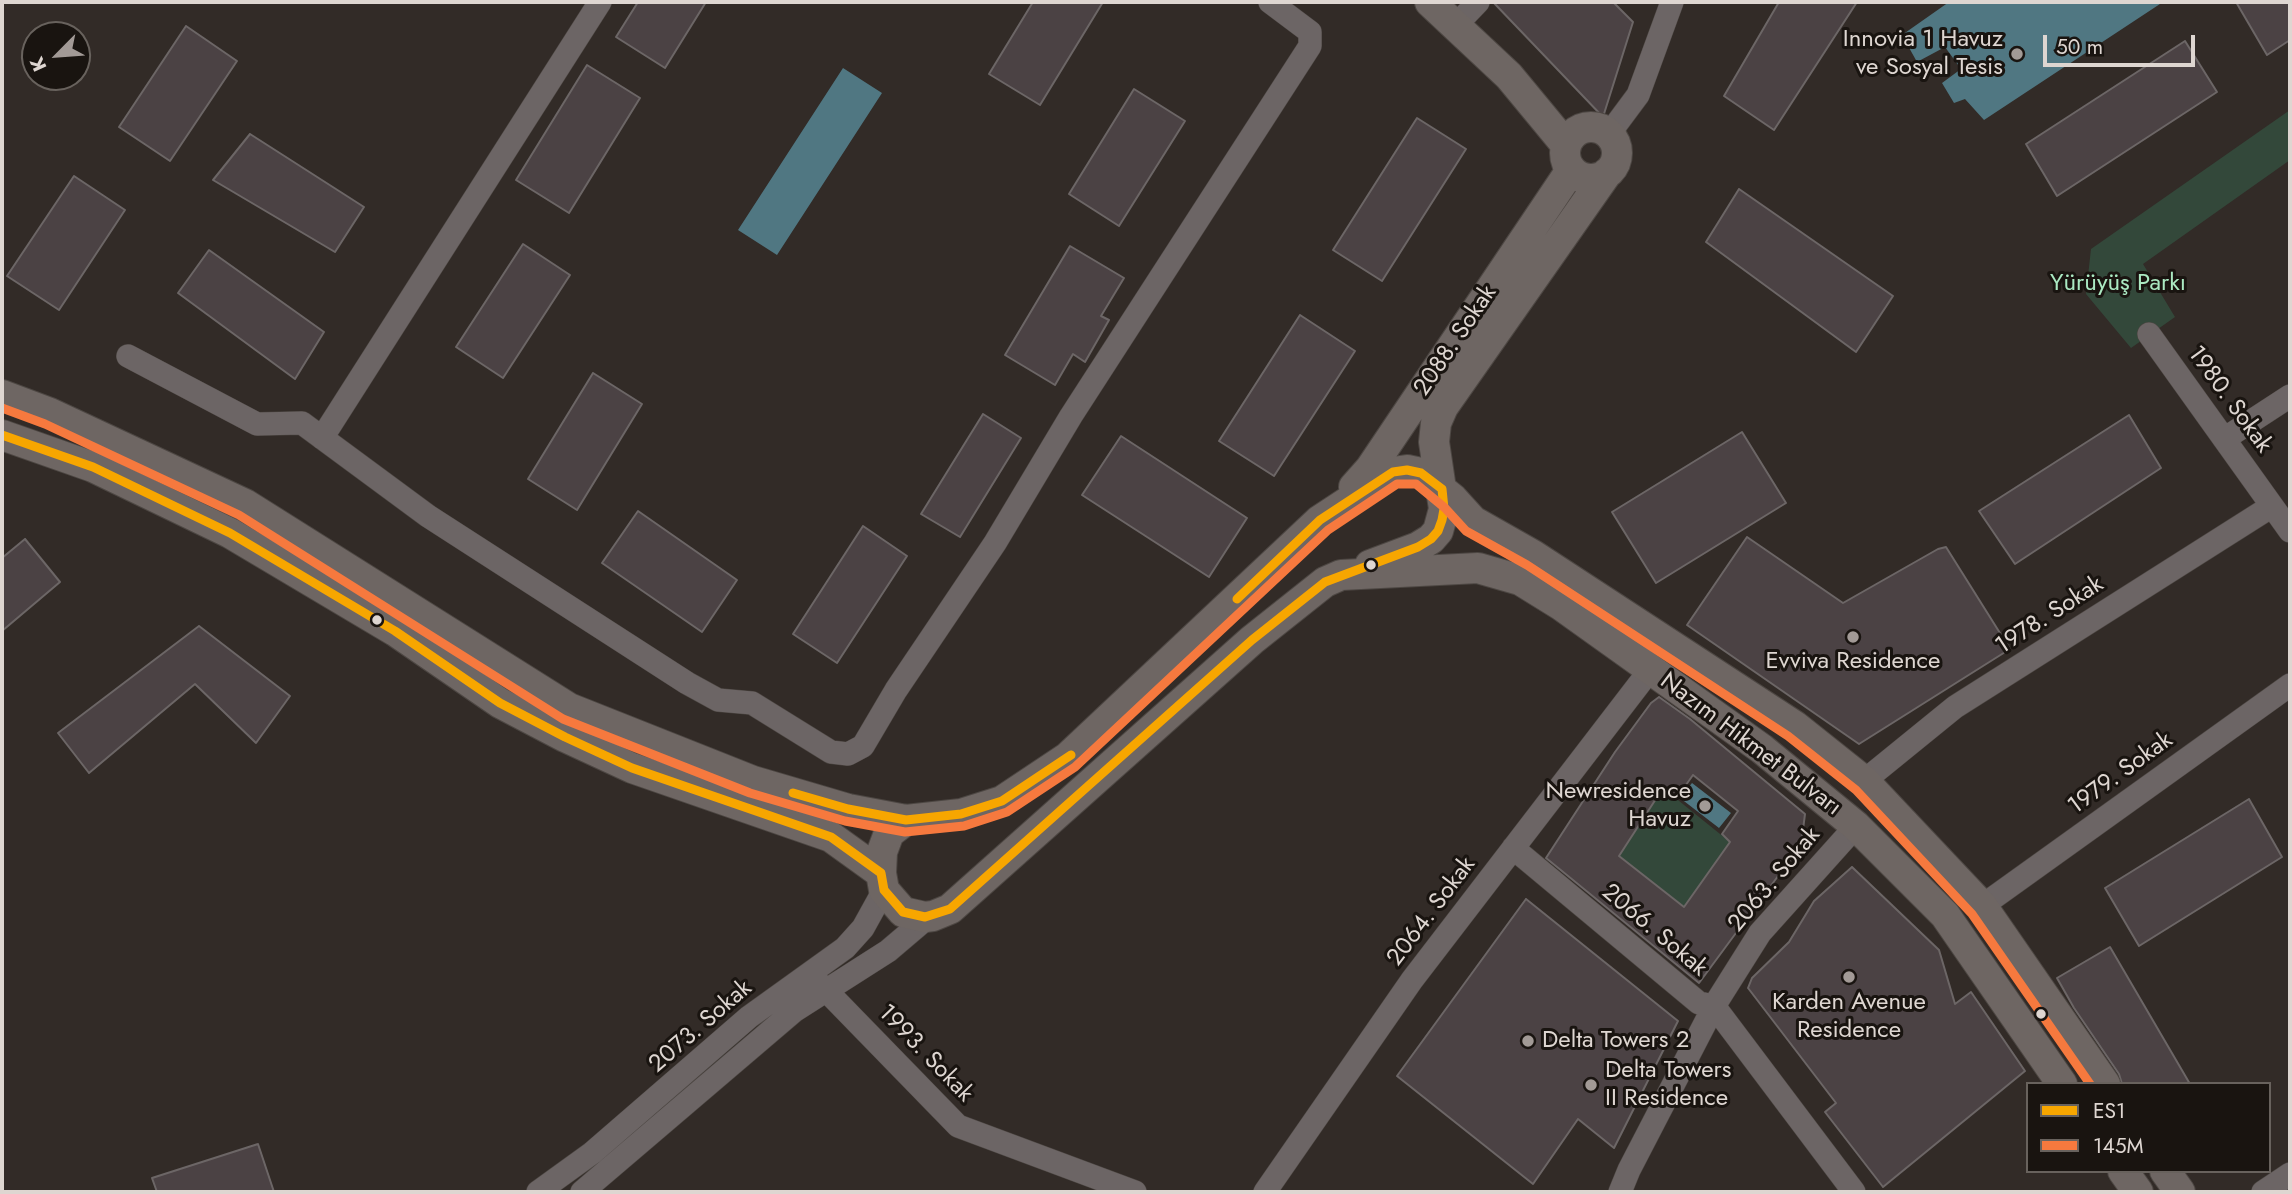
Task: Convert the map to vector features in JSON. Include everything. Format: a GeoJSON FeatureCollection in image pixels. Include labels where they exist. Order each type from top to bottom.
{"type":"FeatureCollection","features":[{"type":"Feature","properties":{"kind":"main road"},"geometry":{"type":"LineString","coordinates":[[1341,575],[1418,547],[1438,531],[1442,520],[1442,489],[1434,442],[1436,424],[1443,407],[1617,159],[1617,150],[1583,144],[1430,2]]}},
{"type":"Feature","properties":{"kind":"main road"},"geometry":{"type":"LineString","coordinates":[[1583,144],[1585,178],[1593,179],[1607,173]]}},
{"type":"Feature","properties":{"kind":"main road","name":"2088. Sokak"},"geometry":{"type":"LineString","coordinates":[[1335,508],[1370,470],[1583,144]]}},
{"type":"Feature","properties":{"kind":"main road","name":"Nazım Hikmet Bulvarı"},"geometry":{"type":"LineString","coordinates":[[2,395],[50,413],[244,504],[569,708],[753,780],[848,809],[905,820],[961,814],[1002,801],[1068,757],[1335,508],[1393,472],[1407,470],[1421,473],[1442,489],[1473,521],[1533,555],[1795,726],[1864,781],[1982,906],[2104,1082]]}},
{"type":"Feature","properties":{"kind":"main road"},"geometry":{"type":"LineString","coordinates":[[2,435],[93,467],[230,533],[395,631],[500,703],[565,737],[632,768],[831,837],[882,881],[904,912],[928,917]]}},
{"type":"Feature","properties":{"kind":"main road","name":"Nazım Hikmet Bulvarı"},"geometry":{"type":"LineString","coordinates":[[928,917],[950,909],[1252,640],[1325,582],[1341,575],[1478,568],[1520,580],[1562,606],[1762,749],[1856,826],[1945,915],[2062,1082]]}},
{"type":"Feature","properties":{"kind":"main road"},"geometry":{"type":"LineString","coordinates":[[882,881],[881,852],[889,833],[905,820]]}},
{"type":"Feature","properties":{"kind":"main road"},"geometry":{"type":"LineString","coordinates":[[1945,915],[1982,906]]}},
{"type":"Feature","properties":{"kind":"main road"},"geometry":{"type":"LineString","coordinates":[[2124,1173],[2138,1192]]}},
{"type":"Feature","properties":{"kind":"main road"},"geometry":{"type":"LineString","coordinates":[[2166,1173],[2180,1192]]}},
{"type":"Feature","properties":{"kind":"street"},"geometry":{"type":"LineString","coordinates":[[322,438],[600,2]]}},
{"type":"Feature","properties":{"kind":"street"},"geometry":{"type":"LineString","coordinates":[[128,356],[257,424],[302,423],[412,505],[687,683],[718,700],[752,703],[831,752],[848,754],[863,746],[903,679],[995,543],[1071,416],[1310,46],[1310,32],[1270,2]]}},
{"type":"Feature","properties":{"kind":"street"},"geometry":{"type":"LineString","coordinates":[[1457,25],[1478,2]]}},
{"type":"Feature","properties":{"kind":"street"},"geometry":{"type":"LineString","coordinates":[[1583,144],[1638,94],[1672,2]]}},
{"type":"Feature","properties":{"kind":"street","name":"1980. Sokak"},"geometry":{"type":"LineString","coordinates":[[2149,334],[2290,531]]}},
{"type":"Feature","properties":{"kind":"street"},"geometry":{"type":"LineString","coordinates":[[2224,439],[2290,396]]}},
{"type":"Feature","properties":{"kind":"street","name":"1978. Sokak"},"geometry":{"type":"LineString","coordinates":[[1864,781],[1955,707],[2055,632],[2272,506]]}},
{"type":"Feature","properties":{"kind":"street","name":"2064. Sokak"},"geometry":{"type":"LineString","coordinates":[[1265,1192],[1412,980],[1650,670]]}},
{"type":"Feature","properties":{"kind":"street","name":"1979. Sokak"},"geometry":{"type":"LineString","coordinates":[[1982,906],[2290,685]]}},
{"type":"Feature","properties":{"kind":"street","name":"2063. Sokak"},"geometry":{"type":"LineString","coordinates":[[1620,1192],[1714,1006],[1760,933],[1856,826]]}},
{"type":"Feature","properties":{"kind":"street","name":"2066. Sokak"},"geometry":{"type":"LineString","coordinates":[[1513,848],[1615,927],[1699,1003],[1714,1006],[1854,1192]]}},
{"type":"Feature","properties":{"kind":"street","name":"2073. Sokak"},"geometry":{"type":"LineString","coordinates":[[582,1192],[786,1018],[863,928],[882,881]]}},
{"type":"Feature","properties":{"kind":"street","name":"2073. Sokak"},"geometry":{"type":"LineString","coordinates":[[538,1192],[603,1144],[749,1017],[888,951],[928,917]]}},
{"type":"Feature","properties":{"kind":"street","name":"1993. Sokak"},"geometry":{"type":"LineString","coordinates":[[818,982],[958,1126],[1135,1192]]}},
{"type":"Feature","properties":{"kind":"street"},"geometry":{"type":"LineString","coordinates":[[2263,1192],[2290,1174]]}},
{"type":"Feature","properties":{"kind":"green space","name":"Yürüyüş Parkı"},"geometry":{"type":"Polygon","coordinates":[[[2290,110],[2290,160],[2143,264],[2175,317],[2131,348],[2086,294],[2091,249],[2290,110]]]}},
{"type":"Feature","properties":{"kind":"green space"},"geometry":{"type":"Polygon","coordinates":[[[1663,788],[1730,842],[1684,907],[1619,856],[1663,788]]]}},
{"type":"Feature","properties":{"kind":"water","name":"Innovia 1 Havuz ve Sosyal Tesis"},"geometry":{"type":"Polygon","coordinates":[[[1949,2],[2163,2],[1984,120],[1965,99],[1954,103],[1942,83],[1961,69],[1945,47],[1917,62],[1902,35],[1949,2]]]}},
{"type":"Feature","properties":{"kind":"water"},"geometry":{"type":"Polygon","coordinates":[[[843,68],[882,93],[777,255],[738,230],[843,68]]]}},
{"type":"Feature","properties":{"kind":"water","name":"Newresidence Havuz"},"geometry":{"type":"Polygon","coordinates":[[[1692,783],[1731,813],[1719,828],[1680,798],[1692,783]]]}},
{"type":"Feature","properties":{"kind":"building"},"geometry":{"type":"Polygon","coordinates":[[[638,2],[706,2],[665,68],[616,37],[638,2]]]}},
{"type":"Feature","properties":{"kind":"building"},"geometry":{"type":"Polygon","coordinates":[[[1033,2],[1103,2],[1040,105],[989,74],[1033,2]]]}},
{"type":"Feature","properties":{"kind":"building"},"geometry":{"type":"Polygon","coordinates":[[[1493,2],[1613,2],[1633,22],[1603,117],[1493,2]]]}},
{"type":"Feature","properties":{"kind":"building"},"geometry":{"type":"Polygon","coordinates":[[[1779,2],[1857,2],[1774,130],[1724,96],[1779,2]]]}},
{"type":"Feature","properties":{"kind":"building"},"geometry":{"type":"Polygon","coordinates":[[[2236,2],[2290,2],[2290,40],[2267,55],[2236,2]]]}},
{"type":"Feature","properties":{"kind":"building"},"geometry":{"type":"Polygon","coordinates":[[[186,26],[237,61],[170,161],[119,127],[186,26]]]}},
{"type":"Feature","properties":{"kind":"building"},"geometry":{"type":"Polygon","coordinates":[[[2185,41],[2217,92],[2057,196],[2026,144],[2185,41]]]}},
{"type":"Feature","properties":{"kind":"building"},"geometry":{"type":"Polygon","coordinates":[[[587,65],[640,98],[569,213],[516,180],[587,65]]]}},
{"type":"Feature","properties":{"kind":"building"},"geometry":{"type":"Polygon","coordinates":[[[1134,89],[1185,121],[1119,226],[1069,194],[1134,89]]]}},
{"type":"Feature","properties":{"kind":"building"},"geometry":{"type":"Polygon","coordinates":[[[1417,118],[1466,149],[1382,281],[1333,250],[1417,118]]]}},
{"type":"Feature","properties":{"kind":"building"},"geometry":{"type":"Polygon","coordinates":[[[250,134],[364,207],[335,252],[213,180],[250,134]]]}},
{"type":"Feature","properties":{"kind":"building"},"geometry":{"type":"Polygon","coordinates":[[[74,176],[125,210],[59,310],[7,276],[74,176]]]}},
{"type":"Feature","properties":{"kind":"building"},"geometry":{"type":"Polygon","coordinates":[[[1739,189],[1893,296],[1856,352],[1706,242],[1739,189]]]}},
{"type":"Feature","properties":{"kind":"building"},"geometry":{"type":"Polygon","coordinates":[[[523,244],[570,275],[503,378],[456,347],[523,244]]]}},
{"type":"Feature","properties":{"kind":"building"},"geometry":{"type":"Polygon","coordinates":[[[1070,246],[1124,278],[1101,316],[1109,320],[1085,362],[1073,354],[1055,385],[1005,355],[1070,246]]]}},
{"type":"Feature","properties":{"kind":"building"},"geometry":{"type":"Polygon","coordinates":[[[209,250],[324,332],[295,379],[178,293],[209,250]]]}},
{"type":"Feature","properties":{"kind":"building"},"geometry":{"type":"Polygon","coordinates":[[[1300,315],[1355,351],[1274,476],[1219,441],[1300,315]]]}},
{"type":"Feature","properties":{"kind":"building"},"geometry":{"type":"Polygon","coordinates":[[[593,373],[642,404],[577,510],[528,479],[593,373]]]}},
{"type":"Feature","properties":{"kind":"building"},"geometry":{"type":"Polygon","coordinates":[[[983,414],[1021,438],[960,537],[921,514],[983,414]]]}},
{"type":"Feature","properties":{"kind":"building"},"geometry":{"type":"Polygon","coordinates":[[[2129,415],[2161,468],[2015,564],[1979,511],[2129,415]]]}},
{"type":"Feature","properties":{"kind":"building"},"geometry":{"type":"Polygon","coordinates":[[[1742,432],[1786,503],[1656,583],[1612,512],[1742,432]]]}},
{"type":"Feature","properties":{"kind":"building"},"geometry":{"type":"Polygon","coordinates":[[[1121,436],[1247,518],[1209,577],[1082,495],[1121,436]]]}},
{"type":"Feature","properties":{"kind":"building"},"geometry":{"type":"Polygon","coordinates":[[[638,511],[737,580],[702,632],[602,563],[638,511]]]}},
{"type":"Feature","properties":{"kind":"building"},"geometry":{"type":"Polygon","coordinates":[[[863,526],[907,556],[837,663],[793,634],[863,526]]]}},
{"type":"Feature","properties":{"kind":"building","name":"Evviva Residence"},"geometry":{"type":"Polygon","coordinates":[[[1747,537],[1843,603],[1946,547],[2010,649],[1859,744],[1687,625],[1747,537]]]}},
{"type":"Feature","properties":{"kind":"building"},"geometry":{"type":"Polygon","coordinates":[[[25,539],[60,582],[2,631],[2,558],[25,539]]]}},
{"type":"Feature","properties":{"kind":"building"},"geometry":{"type":"Polygon","coordinates":[[[199,626],[290,696],[256,743],[195,684],[89,773],[58,733],[199,626]]]}},
{"type":"Feature","properties":{"kind":"building"},"geometry":{"type":"Polygon","coordinates":[[[1659,697],[1690,719],[1805,814],[1801,845],[1699,983],[1546,858],[1615,752],[1651,703],[1659,697]],[[1693,775],[1676,799],[1663,788],[1619,856],[1684,907],[1730,842],[1722,834],[1738,811],[1693,775]]]}},
{"type":"Feature","properties":{"kind":"building"},"geometry":{"type":"Polygon","coordinates":[[[2249,799],[2282,857],[2139,946],[2105,888],[2249,799]]]}},
{"type":"Feature","properties":{"kind":"building"},"geometry":{"type":"Polygon","coordinates":[[[1852,867],[1939,950],[1955,1004],[1971,992],[2025,1071],[1883,1187],[1825,1112],[1836,1103],[1748,988],[1752,978],[1789,942],[1814,901],[1852,867]]]}},
{"type":"Feature","properties":{"kind":"building","name":"Delta Towers II Residence"},"geometry":{"type":"Polygon","coordinates":[[[1526,899],[1678,1021],[1614,1148],[1578,1119],[1533,1184],[1397,1076],[1526,899]]]}},
{"type":"Feature","properties":{"kind":"building"},"geometry":{"type":"Polygon","coordinates":[[[2110,947],[2189,1082],[2121,1082],[2119,1074],[2057,978],[2110,947]]]}},
{"type":"Feature","properties":{"kind":"building"},"geometry":{"type":"Polygon","coordinates":[[[258,1144],[274,1192],[157,1192],[152,1178],[258,1144]]]}},
{"type":"Feature","properties":{"kind":"transit line","name":"145M"},"geometry":{"type":"LineString","coordinates":[[2,408],[45,424],[239,515],[563,719],[750,793],[845,821],[905,832],[964,826],[1007,812],[1075,767],[1328,530],[1397,484],[1416,484],[1445,508],[1466,531],[1527,565],[1788,736],[1856,790],[1972,914],[2089,1082]]}},
{"type":"Feature","properties":{"kind":"transit line","name":"ES1"},"geometry":{"type":"LineString","coordinates":[[2,435],[93,467],[230,533],[395,631],[500,703],[565,737],[632,768],[831,837],[881,873],[884,890],[903,912],[925,917],[950,909],[1252,640],[1325,582],[1418,547],[1431,539],[1442,520],[1442,489]]}},
{"type":"Feature","properties":{"kind":"transit line","name":"ES1"},"geometry":{"type":"LineString","coordinates":[[1237,599],[1320,520],[1393,472],[1407,470],[1421,473],[1442,489]]}},
{"type":"Feature","properties":{"kind":"transit line","name":"ES1"},"geometry":{"type":"LineString","coordinates":[[793,793],[848,809],[906,820],[961,814],[1002,801],[1071,755]]}},
{"type":"Feature","properties":{"kind":"place","name":"Innovia 1 Havuz ve Sosyal Tesis"},"geometry":{"type":"Point","coordinates":[2017,54]}},
{"type":"Feature","properties":{"kind":"place","name":"Evviva Residence"},"geometry":{"type":"Point","coordinates":[1853,637]}},
{"type":"Feature","properties":{"kind":"place","name":"Newresidence Havuz"},"geometry":{"type":"Point","coordinates":[1705,806]}},
{"type":"Feature","properties":{"kind":"place","name":"Karden Avenue Residence"},"geometry":{"type":"Point","coordinates":[1849,977]}},
{"type":"Feature","properties":{"kind":"place","name":"Delta Towers 2"},"geometry":{"type":"Point","coordinates":[1528,1041]}},
{"type":"Feature","properties":{"kind":"place","name":"Delta Towers II Residence"},"geometry":{"type":"Point","coordinates":[1591,1085]}}]}
